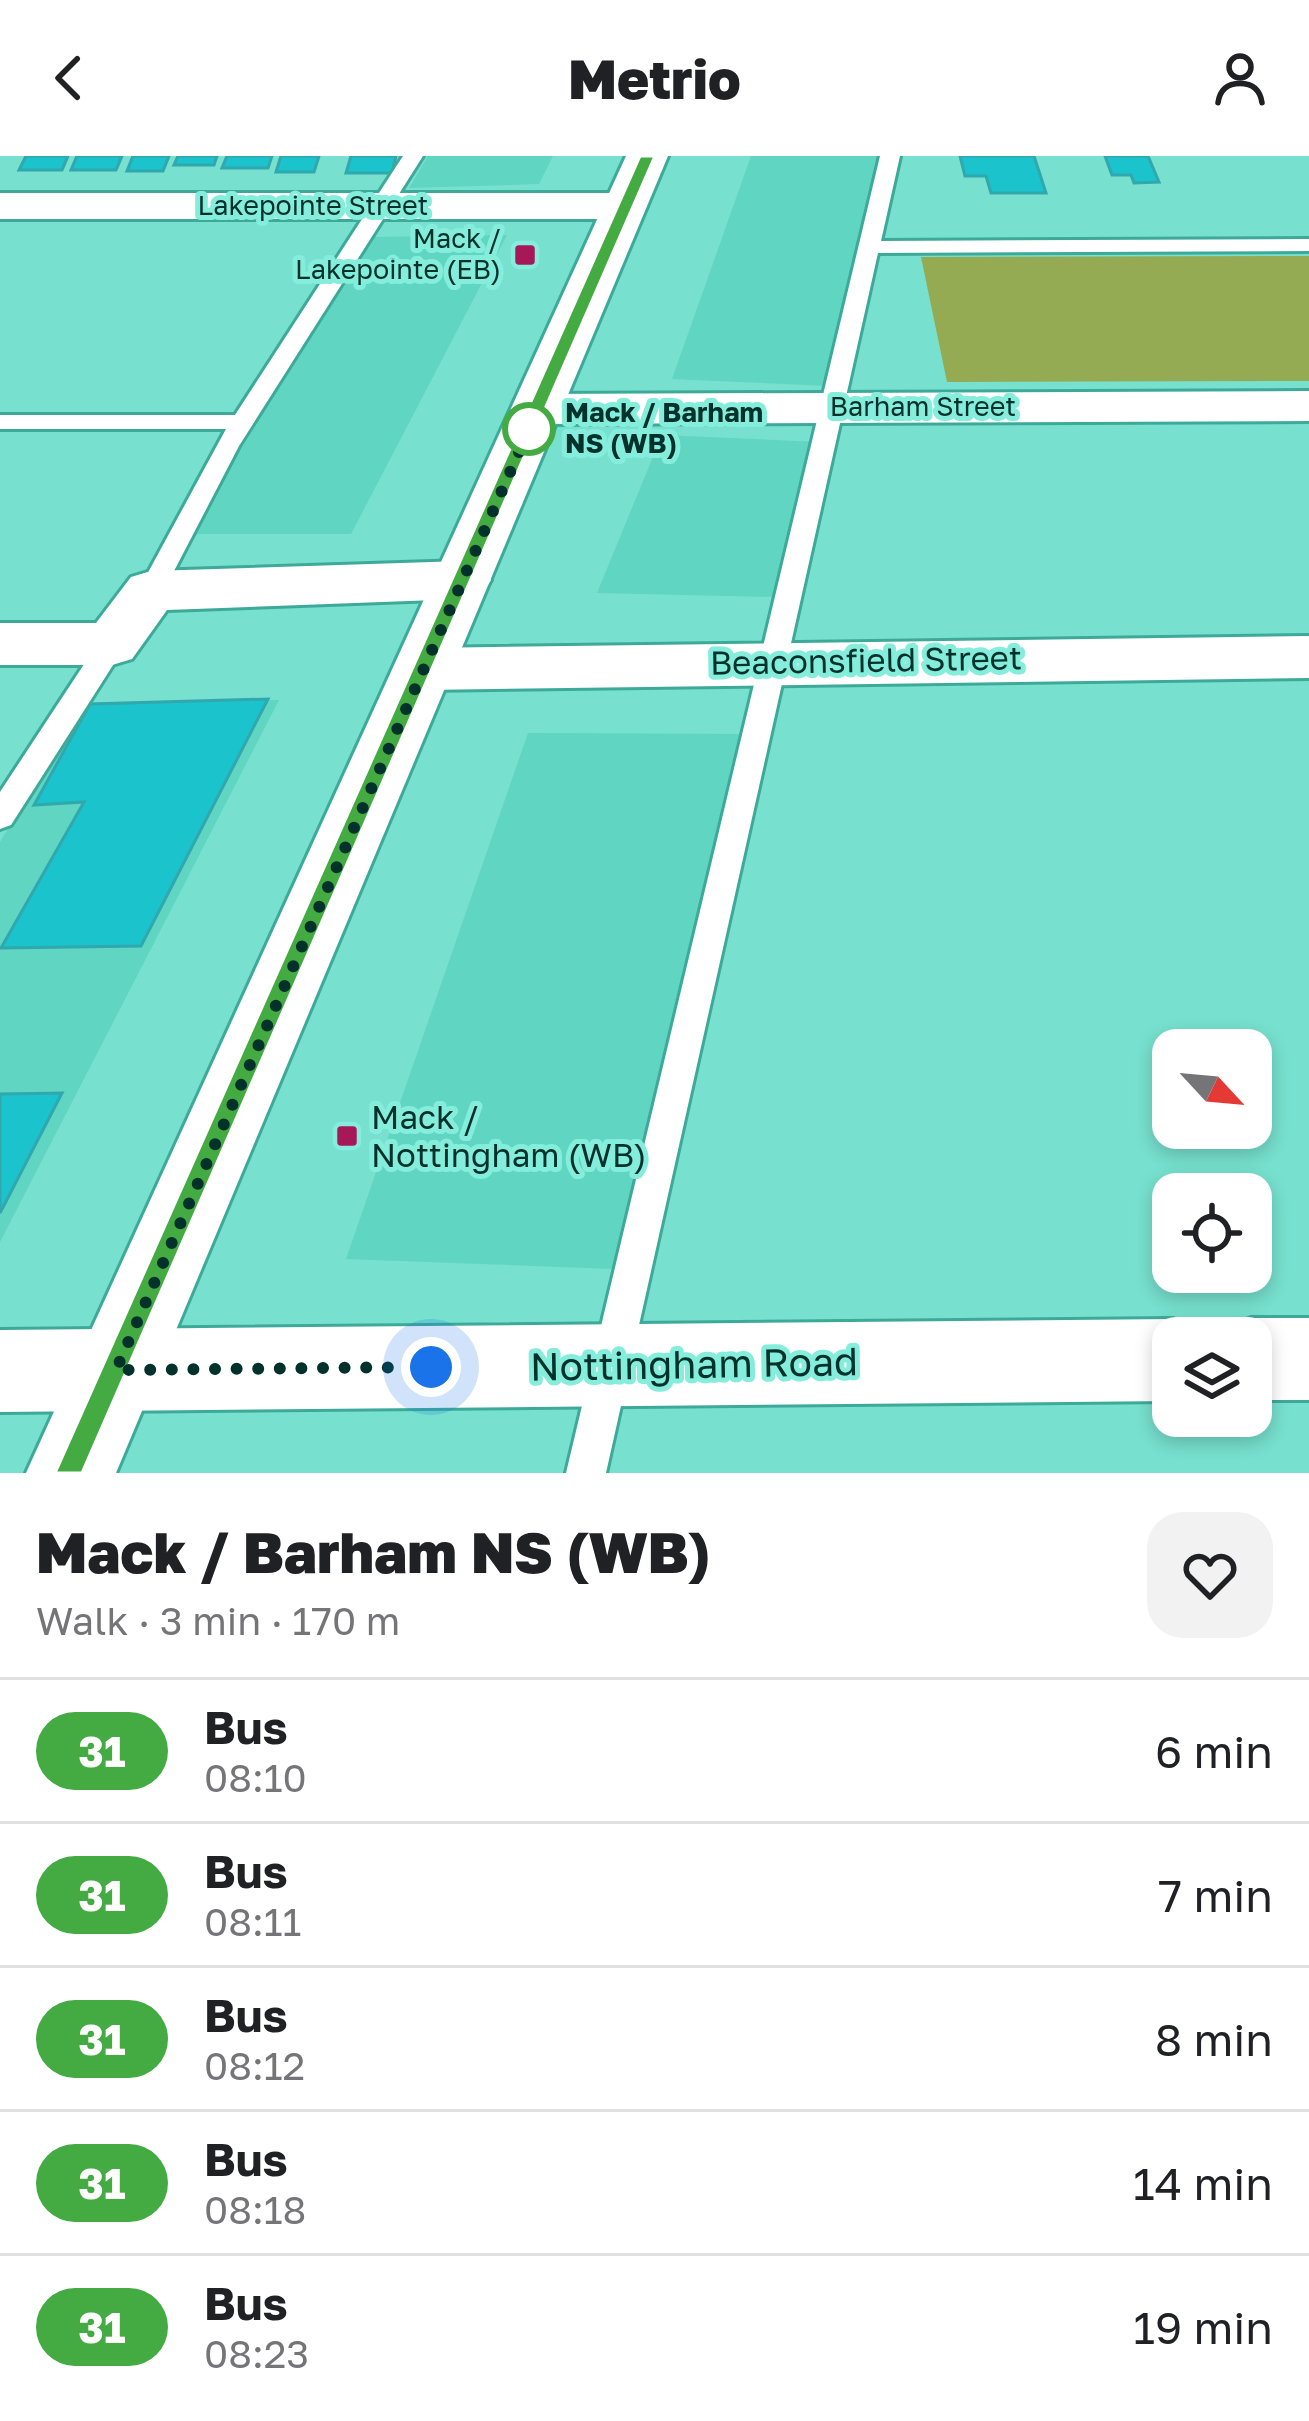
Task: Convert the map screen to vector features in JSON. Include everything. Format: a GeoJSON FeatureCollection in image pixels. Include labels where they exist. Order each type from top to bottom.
{"type":"FeatureCollection","features":[{"type":"Feature","properties":{"kind":"main road"},"geometry":{"type":"LineString","coordinates":[[71,1473],[637,181]]}},
{"type":"Feature","properties":{"kind":"street","name":"Lakepointe Street"},"geometry":{"type":"LineString","coordinates":[[0,206],[382,206],[637,181]]}},
{"type":"Feature","properties":{"kind":"street","name":"Barham Street"},"geometry":{"type":"LineString","coordinates":[[538,409],[1309,406]]}},
{"type":"Feature","properties":{"kind":"street"},"geometry":{"type":"LineString","coordinates":[[0,644],[112,644],[152,591],[463,580]]}},
{"type":"Feature","properties":{"kind":"street","name":"Beaconsfield Street"},"geometry":{"type":"LineString","coordinates":[[424,669],[1309,656]]}},
{"type":"Feature","properties":{"kind":"street"},"geometry":{"type":"LineString","coordinates":[[1272,1360],[1309,1359]]}},
{"type":"Feature","properties":{"kind":"street","name":"Nottingham Road"},"geometry":{"type":"LineString","coordinates":[[0,1370],[1152,1360]]}},
{"type":"Feature","properties":{"kind":"lane"},"geometry":{"type":"LineString","coordinates":[[152,591],[243,422],[413,156]]}},
{"type":"Feature","properties":{"kind":"lane"},"geometry":{"type":"LineString","coordinates":[[586,1473],[890,156]]}},
{"type":"Feature","properties":{"kind":"lane"},"geometry":{"type":"LineString","coordinates":[[869,247],[1309,245]]}},
{"type":"Feature","properties":{"kind":"lane"},"geometry":{"type":"LineString","coordinates":[[0,422],[243,422]]}},
{"type":"Feature","properties":{"kind":"lane"},"geometry":{"type":"LineString","coordinates":[[0,817],[112,644]]}},
{"type":"Feature","properties":{"kind":"shaded area"},"geometry":{"type":"Polygon","coordinates":[[[428,156],[553,156],[539,184],[409,188],[428,156]]]}},
{"type":"Feature","properties":{"kind":"shaded area"},"geometry":{"type":"Polygon","coordinates":[[[751,156],[890,156],[830,386],[672,379],[751,156]]]}},
{"type":"Feature","properties":{"kind":"shaded area"},"geometry":{"type":"Polygon","coordinates":[[[507,235],[351,534],[187,534],[375,237],[507,235]]]}},
{"type":"Feature","properties":{"kind":"shaded area"},"geometry":{"type":"Polygon","coordinates":[[[1309,256],[1309,381],[947,382],[921,257],[1309,256]]]}},
{"type":"Feature","properties":{"kind":"shaded area"},"geometry":{"type":"Polygon","coordinates":[[[662,435],[819,442],[777,597],[597,593],[662,435]]]}},
{"type":"Feature","properties":{"kind":"shaded area"},"geometry":{"type":"Polygon","coordinates":[[[279,700],[0,1242],[0,842],[83,703],[279,700]]]}},
{"type":"Feature","properties":{"kind":"shaded area"},"geometry":{"type":"Polygon","coordinates":[[[528,733],[749,734],[641,1270],[346,1259],[528,733]]]}},
{"type":"Feature","properties":{"kind":"building"},"geometry":{"type":"Polygon","coordinates":[[[26,156],[68,156],[62,170],[19,170],[26,156]]]}},
{"type":"Feature","properties":{"kind":"building"},"geometry":{"type":"Polygon","coordinates":[[[77,156],[122,156],[116,170],[71,170],[77,156]]]}},
{"type":"Feature","properties":{"kind":"building"},"geometry":{"type":"Polygon","coordinates":[[[133,156],[169,156],[163,171],[127,171],[133,156]]]}},
{"type":"Feature","properties":{"kind":"building"},"geometry":{"type":"Polygon","coordinates":[[[178,156],[217,156],[214,165],[174,165],[178,156]]]}},
{"type":"Feature","properties":{"kind":"building"},"geometry":{"type":"Polygon","coordinates":[[[227,156],[272,156],[268,168],[222,168],[227,156]]]}},
{"type":"Feature","properties":{"kind":"building"},"geometry":{"type":"Polygon","coordinates":[[[281,156],[319,156],[314,172],[276,172],[281,156]]]}},
{"type":"Feature","properties":{"kind":"building"},"geometry":{"type":"Polygon","coordinates":[[[351,156],[396,156],[392,173],[346,173],[351,156]]]}},
{"type":"Feature","properties":{"kind":"building"},"geometry":{"type":"Polygon","coordinates":[[[960,156],[1034,156],[1046,193],[991,193],[986,176],[965,176],[960,156]]]}},
{"type":"Feature","properties":{"kind":"building"},"geometry":{"type":"Polygon","coordinates":[[[1105,156],[1148,156],[1159,182],[1134,183],[1131,175],[1112,175],[1105,156]]]}},
{"type":"Feature","properties":{"kind":"building"},"geometry":{"type":"Polygon","coordinates":[[[268,699],[141,946],[1,948],[84,802],[34,805],[90,704],[268,699]]]}},
{"type":"Feature","properties":{"kind":"building"},"geometry":{"type":"Polygon","coordinates":[[[62,1093],[0,1213],[0,1094],[62,1093]]]}},
{"type":"Feature","properties":{"kind":"bus line","name":"31"},"geometry":{"type":"LineString","coordinates":[[71,1473],[647,156]]}},
{"type":"Feature","properties":{"kind":"place","name":"Mack / Lakepointe (EB)"},"geometry":{"type":"Point","coordinates":[525,255]}},
{"type":"Feature","properties":{"kind":"place","name":"Mack / Barham NS (WB)"},"geometry":{"type":"Point","coordinates":[529,429]}},
{"type":"Feature","properties":{"kind":"place","name":"Mack / Nottingham (WB)"},"geometry":{"type":"Point","coordinates":[347,1136]}},
{"type":"Feature","properties":{"kind":"route"},"geometry":{"type":"LineString","coordinates":[[431,1367],[116,1370],[529,429]]}}]}
